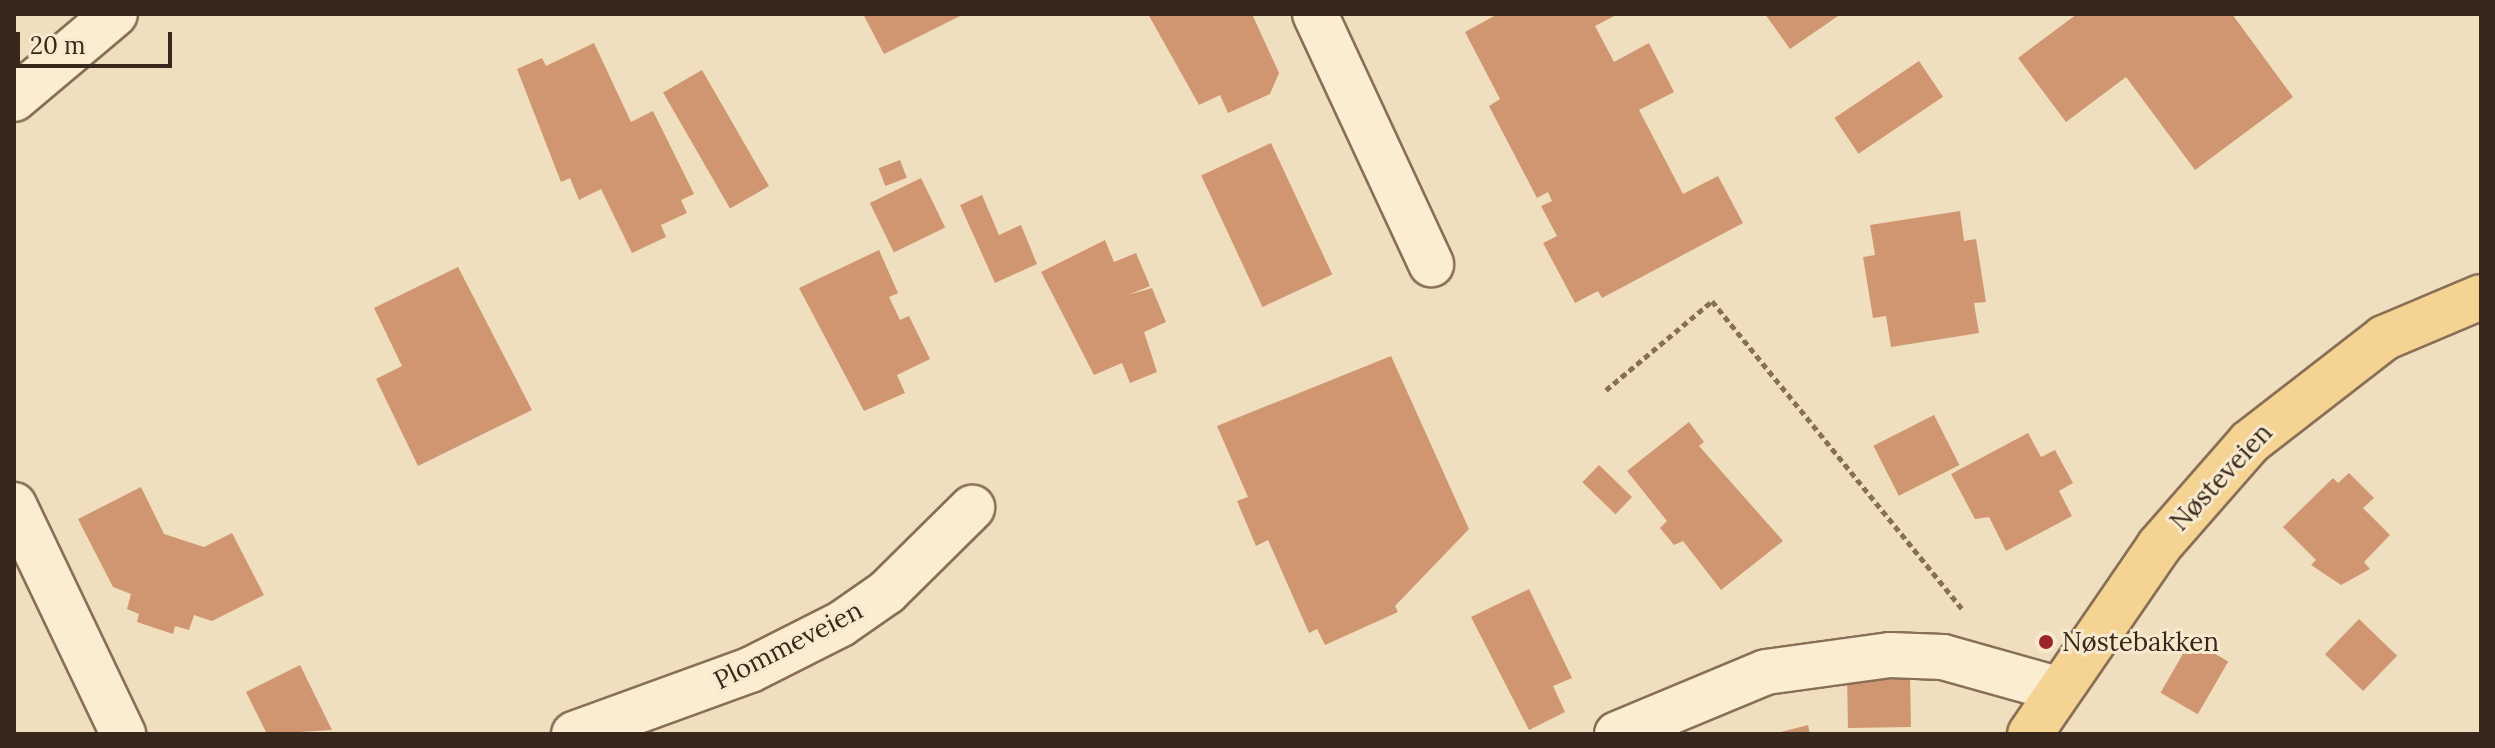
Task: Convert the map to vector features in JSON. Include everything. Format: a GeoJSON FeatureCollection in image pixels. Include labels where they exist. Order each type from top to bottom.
{"type":"FeatureCollection","features":[{"type":"Feature","properties":{"kind":"main road","name":"Nøsteveien"},"geometry":{"type":"LineString","coordinates":[[2030,734],[2057,689],[2159,546],[2250,442],[2384,338],[2481,297]]}},
{"type":"Feature","properties":{"kind":"street"},"geometry":{"type":"LineString","coordinates":[[14,99],[115,14]]}},
{"type":"Feature","properties":{"kind":"street"},"geometry":{"type":"LineString","coordinates":[[1315,14],[1431,264]]}},
{"type":"Feature","properties":{"kind":"street"},"geometry":{"type":"LineString","coordinates":[[14,505],[123,734]]}},
{"type":"Feature","properties":{"kind":"street","name":"Plommeveien"},"geometry":{"type":"LineString","coordinates":[[574,734],[735,676],[841,624],[887,592],[972,508]]}},
{"type":"Feature","properties":{"kind":"street"},"geometry":{"type":"LineString","coordinates":[[1617,734],[1766,672],[1890,655],[1992,668],[2057,689]]}},
{"type":"Feature","properties":{"kind":"path"},"geometry":{"type":"LineString","coordinates":[[1606,390],[1712,301],[1969,617],[1992,668]]}},
{"type":"Feature","properties":{"kind":"building"},"geometry":{"type":"Polygon","coordinates":[[[863,14],[964,14],[884,54],[863,14]]]}},
{"type":"Feature","properties":{"kind":"building"},"geometry":{"type":"Polygon","coordinates":[[[1148,14],[1252,14],[1279,73],[1270,94],[1228,113],[1220,95],[1199,105],[1148,14]]]}},
{"type":"Feature","properties":{"kind":"building"},"geometry":{"type":"Polygon","coordinates":[[[1498,14],[1618,14],[1595,26],[1614,62],[1649,43],[1674,92],[1639,110],[1683,194],[1718,176],[1743,223],[1602,298],[1598,291],[1575,303],[1543,243],[1557,236],[1541,206],[1552,201],[1548,192],[1537,198],[1489,106],[1500,99],[1465,32],[1498,14]]]}},
{"type":"Feature","properties":{"kind":"building"},"geometry":{"type":"Polygon","coordinates":[[[1765,14],[1841,14],[1790,49],[1765,14]]]}},
{"type":"Feature","properties":{"kind":"building"},"geometry":{"type":"Polygon","coordinates":[[[2077,14],[2232,14],[2293,97],[2195,170],[2126,77],[2066,122],[2018,58],[2077,14]]]}},
{"type":"Feature","properties":{"kind":"building"},"geometry":{"type":"Polygon","coordinates":[[[594,43],[631,122],[653,111],[694,194],[681,200],[687,213],[661,225],[666,237],[632,253],[601,189],[579,200],[570,178],[561,182],[517,69],[542,58],[546,66],[594,43]]]}},
{"type":"Feature","properties":{"kind":"building"},"geometry":{"type":"Polygon","coordinates":[[[1919,61],[1943,97],[1858,154],[1834,118],[1919,61]]]}},
{"type":"Feature","properties":{"kind":"building"},"geometry":{"type":"Polygon","coordinates":[[[702,70],[769,186],[730,209],[663,92],[702,70]]]}},
{"type":"Feature","properties":{"kind":"building"},"geometry":{"type":"Polygon","coordinates":[[[1271,143],[1332,274],[1262,307],[1201,176],[1271,143]]]}},
{"type":"Feature","properties":{"kind":"building"},"geometry":{"type":"Polygon","coordinates":[[[900,160],[907,178],[885,186],[879,168],[900,160]]]}},
{"type":"Feature","properties":{"kind":"building"},"geometry":{"type":"Polygon","coordinates":[[[921,178],[945,227],[894,252],[870,203],[921,178]]]}},
{"type":"Feature","properties":{"kind":"building"},"geometry":{"type":"Polygon","coordinates":[[[982,195],[999,235],[1021,225],[1037,264],[995,283],[960,205],[982,195]]]}},
{"type":"Feature","properties":{"kind":"building"},"geometry":{"type":"Polygon","coordinates":[[[1960,211],[1964,241],[1976,239],[1986,302],[1974,303],[1979,333],[1891,347],[1886,316],[1873,318],[1863,257],[1875,255],[1870,225],[1960,211]]]}},
{"type":"Feature","properties":{"kind":"building"},"geometry":{"type":"Polygon","coordinates":[[[1105,240],[1114,262],[1136,253],[1150,286],[1128,295],[1152,288],[1166,322],[1144,332],[1157,372],[1130,383],[1122,363],[1094,375],[1041,272],[1105,240]]]}},
{"type":"Feature","properties":{"kind":"building"},"geometry":{"type":"Polygon","coordinates":[[[879,250],[898,293],[889,297],[900,320],[909,316],[930,359],[897,375],[905,393],[864,411],[799,288],[879,250]]]}},
{"type":"Feature","properties":{"kind":"building"},"geometry":{"type":"Polygon","coordinates":[[[458,267],[532,410],[418,466],[376,379],[402,366],[374,308],[458,267]]]}},
{"type":"Feature","properties":{"kind":"building"},"geometry":{"type":"Polygon","coordinates":[[[1391,356],[1469,529],[1395,606],[1398,612],[1325,645],[1317,629],[1309,633],[1268,540],[1256,546],[1237,501],[1248,497],[1217,426],[1391,356]]]}},
{"type":"Feature","properties":{"kind":"building"},"geometry":{"type":"Polygon","coordinates":[[[1934,415],[1959,465],[1899,496],[1873,446],[1934,415]]]}},
{"type":"Feature","properties":{"kind":"building"},"geometry":{"type":"Polygon","coordinates":[[[1689,422],[1704,442],[1699,446],[1783,541],[1721,590],[1683,541],[1674,545],[1660,528],[1667,521],[1627,471],[1689,422]]]}},
{"type":"Feature","properties":{"kind":"building"},"geometry":{"type":"Polygon","coordinates":[[[2028,433],[2041,457],[2055,450],[2073,483],[2059,491],[2072,516],[2006,551],[1989,517],[1975,519],[1951,474],[2028,433]]]}},
{"type":"Feature","properties":{"kind":"building"},"geometry":{"type":"Polygon","coordinates":[[[1599,465],[1632,497],[1615,514],[1582,482],[1599,465]]]}},
{"type":"Feature","properties":{"kind":"building"},"geometry":{"type":"Polygon","coordinates":[[[2349,473],[2374,498],[2363,508],[2390,535],[2364,562],[2370,569],[2341,585],[2311,565],[2316,560],[2283,527],[2333,478],[2338,483],[2349,473]]]}},
{"type":"Feature","properties":{"kind":"building"},"geometry":{"type":"Polygon","coordinates":[[[141,487],[164,534],[204,547],[232,533],[264,595],[212,621],[194,615],[189,630],[175,626],[173,634],[137,622],[139,614],[127,609],[131,594],[113,587],[78,519],[141,487]]]}},
{"type":"Feature","properties":{"kind":"building"},"geometry":{"type":"Polygon","coordinates":[[[1529,589],[1572,678],[1553,686],[1565,712],[1529,730],[1471,617],[1529,589]]]}},
{"type":"Feature","properties":{"kind":"building"},"geometry":{"type":"Polygon","coordinates":[[[2359,619],[2397,656],[2363,691],[2325,654],[2359,619]]]}},
{"type":"Feature","properties":{"kind":"building"},"geometry":{"type":"Polygon","coordinates":[[[2191,640],[2228,661],[2198,714],[2160,693],[2191,640]]]}},
{"type":"Feature","properties":{"kind":"building"},"geometry":{"type":"Polygon","coordinates":[[[300,665],[332,730],[267,734],[246,692],[300,665]]]}},
{"type":"Feature","properties":{"kind":"building"},"geometry":{"type":"Polygon","coordinates":[[[1910,673],[1911,727],[1848,728],[1847,674],[1910,673]]]}},
{"type":"Feature","properties":{"kind":"building"},"geometry":{"type":"Polygon","coordinates":[[[1808,725],[1810,734],[1777,733],[1808,725]]]}},
{"type":"Feature","properties":{"kind":"place","name":"Nøstebakken"},"geometry":{"type":"Point","coordinates":[2046,642]}}]}
